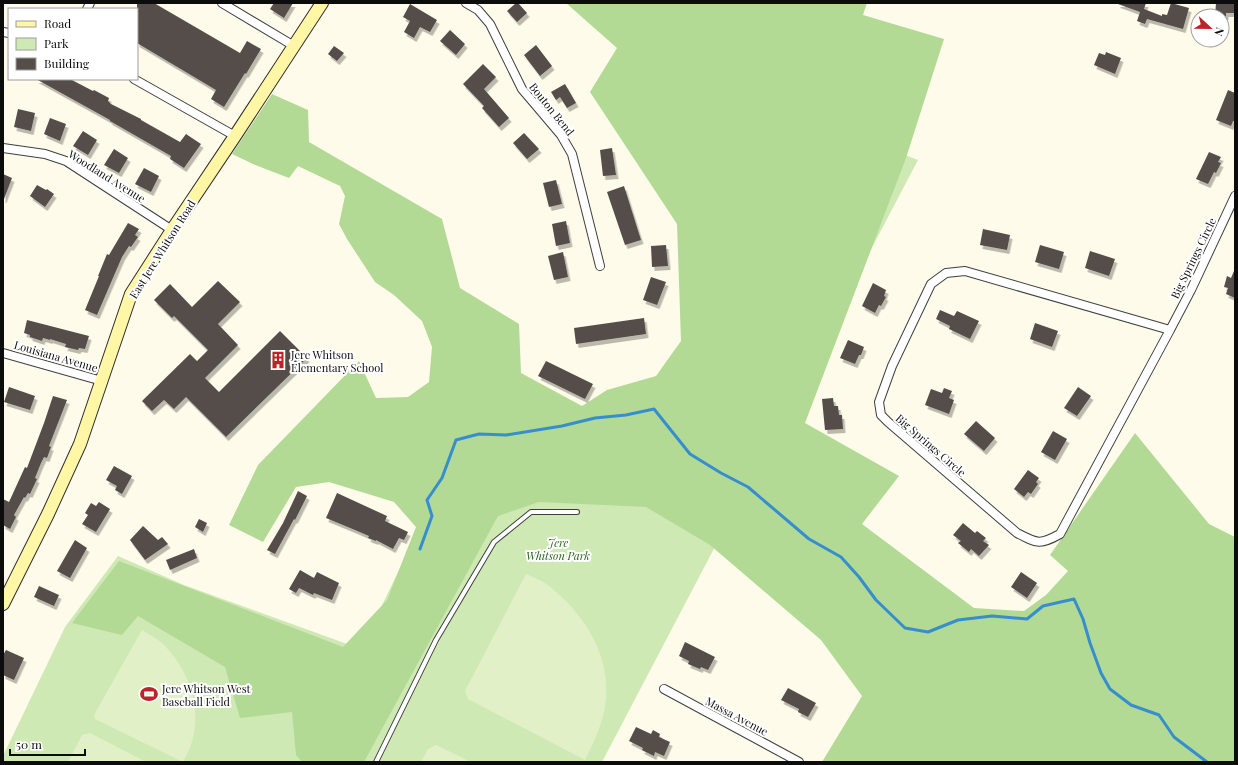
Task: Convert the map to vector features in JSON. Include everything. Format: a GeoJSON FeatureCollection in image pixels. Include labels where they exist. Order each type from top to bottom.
{"type":"FeatureCollection","features":[{"type":"Feature","properties":{"kind":"street"},"geometry":{"type":"LineString","coordinates":[[222,3],[294,46]]}},
{"type":"Feature","properties":{"kind":"street","name":"East Jere Whitson Road"},"geometry":{"type":"LineString","coordinates":[[3,604],[48,514],[77,450],[132,294],[172,230],[322,3]]}},
{"type":"Feature","properties":{"kind":"street","name":"Bouton Bend"},"geometry":{"type":"LineString","coordinates":[[466,3],[478,10],[490,24],[522,89],[561,135],[572,154],[600,266]]}},
{"type":"Feature","properties":{"kind":"street"},"geometry":{"type":"LineString","coordinates":[[136,80],[235,136]]}},
{"type":"Feature","properties":{"kind":"street","name":"Woodland Avenue"},"geometry":{"type":"LineString","coordinates":[[3,148],[45,154],[66,161],[172,230]]}},
{"type":"Feature","properties":{"kind":"street","name":"Big Springs Circle"},"geometry":{"type":"LineString","coordinates":[[1170,330],[965,271],[946,273],[930,284],[892,366],[879,402],[881,415],[1017,533],[1038,543],[1047,541],[1060,534],[1170,330],[1191,290],[1235,196]]}},
{"type":"Feature","properties":{"kind":"street","name":"Louisiana Avenue"},"geometry":{"type":"LineString","coordinates":[[3,353],[102,381]]}},
{"type":"Feature","properties":{"kind":"street","name":"Massa Avenue"},"geometry":{"type":"LineString","coordinates":[[664,689],[799,762]]}},
{"type":"Feature","properties":{"kind":"lane"},"geometry":{"type":"LineString","coordinates":[[376,762],[436,640],[494,542],[531,512],[577,512]]}},
{"type":"Feature","properties":{"kind":"green space"},"geometry":{"type":"Polygon","coordinates":[[[566,3],[867,3],[863,15],[944,39],[906,158],[805,423],[899,476],[862,524],[974,608],[1024,611],[1046,595],[1068,571],[1050,555],[1135,433],[1209,524],[1235,537],[1235,762],[822,762],[862,696],[821,640],[710,545],[646,507],[539,502],[498,516],[364,762],[302,762],[296,755],[292,712],[240,718],[225,667],[138,616],[122,635],[72,623],[119,561],[343,647],[387,600],[416,527],[394,502],[329,482],[296,487],[263,542],[229,525],[258,465],[359,361],[376,398],[408,397],[429,382],[432,347],[422,321],[394,295],[375,282],[347,239],[339,224],[345,196],[340,186],[298,166],[289,178],[232,154],[272,94],[308,110],[309,142],[442,219],[460,288],[519,324],[521,373],[582,406],[607,390],[656,376],[681,341],[677,224],[590,92],[617,48],[566,3]]]}},
{"type":"Feature","properties":{"kind":"green space","name":"Jere Whitson Park"},"geometry":{"type":"Polygon","coordinates":[[[691,72],[918,160],[602,762],[3,762],[3,756],[65,627],[118,556],[184,585],[361,649],[423,520],[580,411],[661,393],[695,339],[691,72]]]}},
{"type":"Feature","properties":{"kind":"green space"},"geometry":{"type":"Polygon","coordinates":[[[526,574],[547,584],[569,605],[580,617],[597,646],[606,678],[606,695],[604,712],[596,736],[585,760],[468,699],[465,691],[526,574]]]}},
{"type":"Feature","properties":{"kind":"green space","name":"Jere Whitson West Baseball Field"},"geometry":{"type":"Polygon","coordinates":[[[142,630],[162,643],[171,653],[180,665],[191,690],[194,704],[194,731],[191,745],[183,762],[95,719],[94,715],[142,630]]]}},
{"type":"Feature","properties":{"kind":"green space"},"geometry":{"type":"Polygon","coordinates":[[[90,733],[146,762],[68,762],[82,735],[90,733]]]}},
{"type":"Feature","properties":{"kind":"green space"},"geometry":{"type":"Polygon","coordinates":[[[436,745],[471,762],[421,762],[428,749],[436,745]]]}},
{"type":"Feature","properties":{"kind":"building"},"geometry":{"type":"Polygon","coordinates":[[[137,3],[154,3],[240,53],[247,41],[261,49],[224,107],[211,99],[216,90],[138,44],[137,3]]]}},
{"type":"Feature","properties":{"kind":"building"},"geometry":{"type":"Polygon","coordinates":[[[274,3],[293,3],[284,18],[270,9],[274,3]]]}},
{"type":"Feature","properties":{"kind":"building"},"geometry":{"type":"Polygon","coordinates":[[[518,3],[527,13],[517,22],[507,11],[518,3]]]}},
{"type":"Feature","properties":{"kind":"building"},"geometry":{"type":"Polygon","coordinates":[[[1118,3],[1146,3],[1144,9],[1162,16],[1162,14],[1167,15],[1171,3],[1189,8],[1183,29],[1147,19],[1145,24],[1137,21],[1140,12],[1118,3]]]}},
{"type":"Feature","properties":{"kind":"building"},"geometry":{"type":"Polygon","coordinates":[[[1216,3],[1235,3],[1235,13],[1230,13],[1230,8],[1216,8],[1216,3]]]}},
{"type":"Feature","properties":{"kind":"building"},"geometry":{"type":"Polygon","coordinates":[[[410,4],[437,20],[430,32],[420,27],[414,38],[404,32],[410,21],[403,17],[410,4]]]}},
{"type":"Feature","properties":{"kind":"building"},"geometry":{"type":"Polygon","coordinates":[[[450,30],[465,44],[456,55],[440,41],[450,30]]]}},
{"type":"Feature","properties":{"kind":"building"},"geometry":{"type":"Polygon","coordinates":[[[536,45],[552,66],[540,76],[524,55],[536,45]]]}},
{"type":"Feature","properties":{"kind":"building"},"geometry":{"type":"Polygon","coordinates":[[[334,46],[344,53],[337,61],[328,54],[334,46]]]}},
{"type":"Feature","properties":{"kind":"building"},"geometry":{"type":"Polygon","coordinates":[[[1106,52],[1121,58],[1115,74],[1094,65],[1099,53],[1105,55],[1106,52]]]}},
{"type":"Feature","properties":{"kind":"building"},"geometry":{"type":"Polygon","coordinates":[[[483,64],[496,77],[484,89],[509,118],[499,127],[482,108],[484,106],[463,84],[483,64]]]}},
{"type":"Feature","properties":{"kind":"building"},"geometry":{"type":"Polygon","coordinates":[[[38,80],[72,80],[109,98],[108,101],[111,104],[141,119],[180,142],[186,134],[201,144],[184,168],[170,159],[171,156],[38,80]]]}},
{"type":"Feature","properties":{"kind":"building"},"geometry":{"type":"Polygon","coordinates":[[[565,84],[576,103],[567,108],[560,97],[556,100],[551,92],[565,84]]]}},
{"type":"Feature","properties":{"kind":"building"},"geometry":{"type":"Polygon","coordinates":[[[1228,90],[1235,93],[1235,121],[1233,121],[1231,126],[1216,120],[1228,90]]]}},
{"type":"Feature","properties":{"kind":"building"},"geometry":{"type":"Polygon","coordinates":[[[18,109],[35,113],[31,131],[14,127],[18,109]]]}},
{"type":"Feature","properties":{"kind":"building"},"geometry":{"type":"Polygon","coordinates":[[[50,118],[66,124],[60,141],[44,134],[50,118]]]}},
{"type":"Feature","properties":{"kind":"building"},"geometry":{"type":"Polygon","coordinates":[[[83,131],[97,140],[88,155],[73,146],[83,131]]]}},
{"type":"Feature","properties":{"kind":"building"},"geometry":{"type":"Polygon","coordinates":[[[524,133],[539,149],[527,159],[513,143],[524,133]]]}},
{"type":"Feature","properties":{"kind":"building"},"geometry":{"type":"Polygon","coordinates":[[[612,148],[616,175],[603,176],[600,150],[612,148]]]}},
{"type":"Feature","properties":{"kind":"building"},"geometry":{"type":"Polygon","coordinates":[[[114,149],[128,158],[119,173],[104,165],[114,149]]]}},
{"type":"Feature","properties":{"kind":"building"},"geometry":{"type":"Polygon","coordinates":[[[1209,152],[1221,157],[1218,162],[1221,163],[1216,173],[1214,172],[1208,184],[1196,179],[1209,152]]]}},
{"type":"Feature","properties":{"kind":"building"},"geometry":{"type":"Polygon","coordinates":[[[144,168],[159,176],[151,192],[135,184],[144,168]]]}},
{"type":"Feature","properties":{"kind":"building"},"geometry":{"type":"Polygon","coordinates":[[[3,174],[12,178],[4,199],[3,199],[3,174]]]}},
{"type":"Feature","properties":{"kind":"building"},"geometry":{"type":"Polygon","coordinates":[[[556,180],[562,204],[549,207],[543,183],[556,180]]]}},
{"type":"Feature","properties":{"kind":"building"},"geometry":{"type":"Polygon","coordinates":[[[37,185],[54,194],[45,207],[30,196],[37,185]]]}},
{"type":"Feature","properties":{"kind":"building"},"geometry":{"type":"Polygon","coordinates":[[[624,186],[641,240],[625,245],[607,192],[624,186]]]}},
{"type":"Feature","properties":{"kind":"building"},"geometry":{"type":"Polygon","coordinates":[[[566,221],[570,243],[556,246],[552,224],[566,221]]]}},
{"type":"Feature","properties":{"kind":"building"},"geometry":{"type":"Polygon","coordinates":[[[128,223],[139,229],[135,235],[138,237],[131,247],[129,246],[122,257],[97,315],[85,310],[107,254],[109,255],[128,223]]]}},
{"type":"Feature","properties":{"kind":"building"},"geometry":{"type":"Polygon","coordinates":[[[983,229],[1010,235],[1007,250],[980,245],[983,229]]]}},
{"type":"Feature","properties":{"kind":"building"},"geometry":{"type":"Polygon","coordinates":[[[666,245],[668,266],[652,267],[651,246],[666,245]]]}},
{"type":"Feature","properties":{"kind":"building"},"geometry":{"type":"Polygon","coordinates":[[[1040,245],[1064,252],[1059,269],[1035,262],[1040,245]]]}},
{"type":"Feature","properties":{"kind":"building"},"geometry":{"type":"Polygon","coordinates":[[[1090,251],[1115,259],[1109,276],[1085,268],[1090,251]]]}},
{"type":"Feature","properties":{"kind":"building"},"geometry":{"type":"Polygon","coordinates":[[[563,252],[568,277],[554,280],[548,256],[563,252]]]}},
{"type":"Feature","properties":{"kind":"building"},"geometry":{"type":"Polygon","coordinates":[[[1234,271],[1235,298],[1226,294],[1228,288],[1224,287],[1227,276],[1231,278],[1234,271]]]}},
{"type":"Feature","properties":{"kind":"building"},"geometry":{"type":"Polygon","coordinates":[[[651,277],[666,282],[657,305],[643,300],[651,277]]]}},
{"type":"Feature","properties":{"kind":"building","name":"Jere Whitson Elementary School"},"geometry":{"type":"Polygon","coordinates":[[[218,281],[240,302],[218,324],[238,345],[205,378],[219,392],[280,331],[307,358],[226,437],[186,397],[174,409],[164,400],[152,411],[142,401],[190,354],[197,361],[208,350],[174,316],[172,318],[154,300],[170,284],[192,307],[218,281]]]}},
{"type":"Feature","properties":{"kind":"building"},"geometry":{"type":"Polygon","coordinates":[[[873,283],[886,290],[884,296],[886,297],[881,306],[879,305],[875,313],[862,306],[873,283]]]}},
{"type":"Feature","properties":{"kind":"building"},"geometry":{"type":"Polygon","coordinates":[[[940,310],[954,316],[957,311],[979,321],[970,339],[949,329],[950,326],[936,319],[940,310]]]}},
{"type":"Feature","properties":{"kind":"building"},"geometry":{"type":"Polygon","coordinates":[[[644,318],[646,334],[576,344],[574,328],[644,318]]]}},
{"type":"Feature","properties":{"kind":"building"},"geometry":{"type":"Polygon","coordinates":[[[27,320],[89,336],[85,349],[79,348],[78,350],[65,347],[66,344],[50,339],[43,338],[42,341],[30,337],[30,335],[24,333],[27,320]]]}},
{"type":"Feature","properties":{"kind":"building"},"geometry":{"type":"Polygon","coordinates":[[[1035,323],[1058,331],[1052,347],[1030,339],[1035,323]]]}},
{"type":"Feature","properties":{"kind":"building"},"geometry":{"type":"Polygon","coordinates":[[[848,340],[864,347],[855,364],[840,358],[848,340]]]}},
{"type":"Feature","properties":{"kind":"building"},"geometry":{"type":"Polygon","coordinates":[[[546,361],[593,384],[585,399],[538,376],[546,361]]]}},
{"type":"Feature","properties":{"kind":"building"},"geometry":{"type":"Polygon","coordinates":[[[9,387],[35,396],[30,410],[4,402],[9,387]]]}},
{"type":"Feature","properties":{"kind":"building"},"geometry":{"type":"Polygon","coordinates":[[[1078,387],[1091,396],[1077,416],[1064,408],[1078,387]]]}},
{"type":"Feature","properties":{"kind":"building"},"geometry":{"type":"Polygon","coordinates":[[[944,388],[952,391],[949,398],[954,400],[949,414],[925,405],[931,389],[942,393],[944,388]]]}},
{"type":"Feature","properties":{"kind":"building"},"geometry":{"type":"Polygon","coordinates":[[[53,396],[67,400],[49,446],[51,447],[47,458],[44,457],[35,478],[37,479],[30,494],[28,493],[25,498],[24,497],[14,515],[16,517],[10,529],[3,525],[3,499],[9,502],[25,467],[27,468],[53,396]]]}},
{"type":"Feature","properties":{"kind":"building"},"geometry":{"type":"Polygon","coordinates":[[[833,398],[834,406],[838,406],[839,415],[842,415],[843,429],[825,430],[822,399],[833,398]]]}},
{"type":"Feature","properties":{"kind":"building"},"geometry":{"type":"Polygon","coordinates":[[[976,421],[995,438],[984,451],[964,434],[976,421]]]}},
{"type":"Feature","properties":{"kind":"building"},"geometry":{"type":"Polygon","coordinates":[[[1053,431],[1067,439],[1055,460],[1041,452],[1053,431]]]}},
{"type":"Feature","properties":{"kind":"building"},"geometry":{"type":"Polygon","coordinates":[[[114,466],[132,476],[122,494],[115,490],[117,486],[106,480],[114,466]]]}},
{"type":"Feature","properties":{"kind":"building"},"geometry":{"type":"Polygon","coordinates":[[[1028,470],[1039,478],[1036,482],[1038,484],[1031,494],[1028,492],[1024,497],[1014,489],[1028,470]]]}},
{"type":"Feature","properties":{"kind":"building"},"geometry":{"type":"Polygon","coordinates":[[[298,491],[307,496],[275,554],[267,550],[283,523],[298,491]]]}},
{"type":"Feature","properties":{"kind":"building"},"geometry":{"type":"Polygon","coordinates":[[[337,493],[387,516],[385,521],[408,532],[404,540],[399,538],[393,549],[376,540],[368,538],[369,536],[326,518],[337,493]]]}},
{"type":"Feature","properties":{"kind":"building"},"geometry":{"type":"Polygon","coordinates":[[[99,502],[110,509],[96,532],[82,524],[88,515],[85,513],[91,503],[96,506],[99,502]]]}},
{"type":"Feature","properties":{"kind":"building"},"geometry":{"type":"Polygon","coordinates":[[[199,519],[207,523],[203,532],[195,527],[199,519]]]}},
{"type":"Feature","properties":{"kind":"building"},"geometry":{"type":"Polygon","coordinates":[[[963,523],[975,533],[977,531],[986,538],[983,541],[989,545],[979,556],[971,549],[969,552],[958,543],[961,541],[953,535],[963,523]]]}},
{"type":"Feature","properties":{"kind":"building"},"geometry":{"type":"Polygon","coordinates":[[[143,526],[158,540],[162,537],[168,544],[145,560],[130,540],[143,526]]]}},
{"type":"Feature","properties":{"kind":"building"},"geometry":{"type":"Polygon","coordinates":[[[75,540],[87,548],[70,578],[57,571],[75,540]]]}},
{"type":"Feature","properties":{"kind":"building"},"geometry":{"type":"Polygon","coordinates":[[[194,549],[197,558],[170,570],[166,560],[194,549]]]}},
{"type":"Feature","properties":{"kind":"building"},"geometry":{"type":"Polygon","coordinates":[[[300,570],[314,578],[317,572],[339,583],[332,600],[314,593],[313,595],[299,588],[296,593],[289,589],[300,570]]]}},
{"type":"Feature","properties":{"kind":"building"},"geometry":{"type":"Polygon","coordinates":[[[1021,572],[1037,583],[1027,598],[1011,587],[1021,572]]]}},
{"type":"Feature","properties":{"kind":"building"},"geometry":{"type":"Polygon","coordinates":[[[39,586],[59,595],[54,606],[34,597],[39,586]]]}},
{"type":"Feature","properties":{"kind":"building"},"geometry":{"type":"Polygon","coordinates":[[[685,642],[715,657],[708,670],[701,667],[700,669],[688,664],[689,661],[679,656],[685,642]]]}},
{"type":"Feature","properties":{"kind":"building"},"geometry":{"type":"Polygon","coordinates":[[[6,650],[24,658],[14,680],[3,675],[3,655],[6,650]]]}},
{"type":"Feature","properties":{"kind":"building"},"geometry":{"type":"Polygon","coordinates":[[[788,688],[816,703],[808,717],[798,712],[799,709],[781,700],[788,688]]]}},
{"type":"Feature","properties":{"kind":"building"},"geometry":{"type":"Polygon","coordinates":[[[636,727],[651,734],[653,730],[660,734],[659,737],[670,742],[664,756],[655,752],[654,756],[642,750],[643,748],[629,741],[636,727]]]}},
{"type":"Feature","properties":{"kind":"waterway"},"geometry":{"type":"LineString","coordinates":[[420,549],[432,516],[427,500],[442,478],[456,440],[479,434],[506,435],[562,426],[595,418],[626,415],[654,409],[690,454],[748,487],[809,539],[841,557],[859,577],[876,600],[905,628],[928,632],[958,620],[992,616],[1027,619],[1043,606],[1074,599],[1083,619],[1101,673],[1110,689],[1131,705],[1159,715],[1174,737],[1207,762]]}},
{"type":"Feature","properties":{"kind":"place","name":"Jere Whitson Elementary School"},"geometry":{"type":"Point","coordinates":[278,360]}},
{"type":"Feature","properties":{"kind":"place","name":"Jere Whitson West Baseball Field"},"geometry":{"type":"Point","coordinates":[149,694]}}]}
